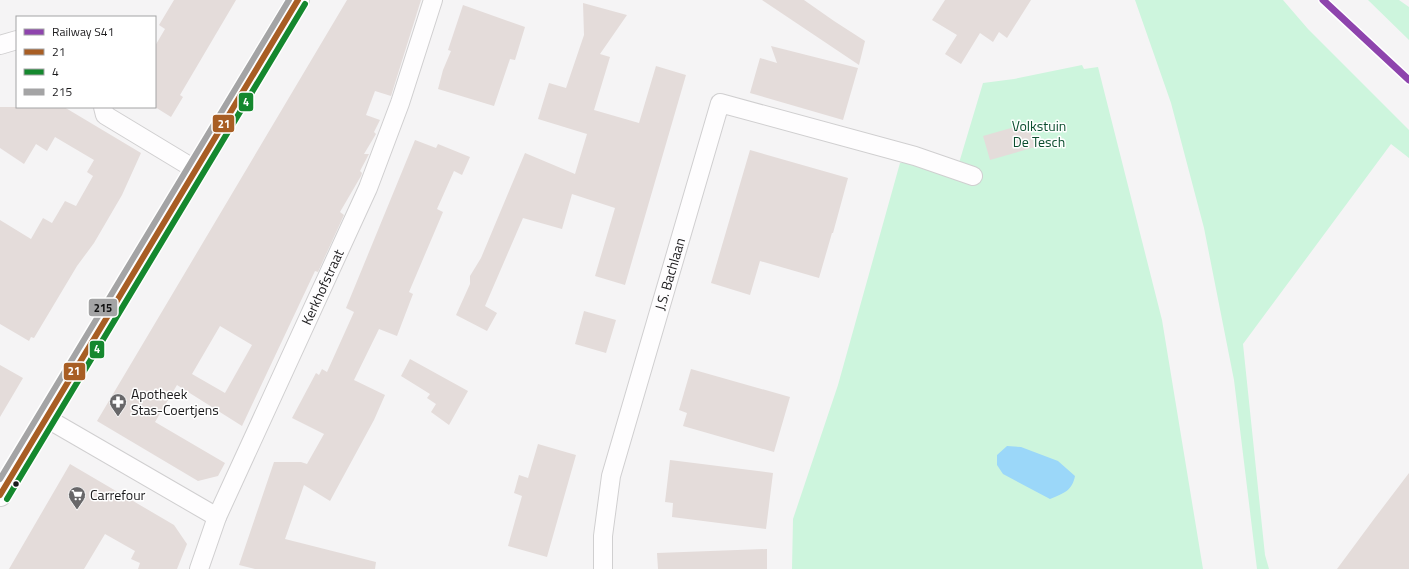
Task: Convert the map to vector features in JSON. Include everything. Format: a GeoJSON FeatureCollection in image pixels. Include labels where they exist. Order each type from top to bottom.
{"type":"FeatureCollection","features":[{"type":"Feature","properties":{"kind":"main road"},"geometry":{"type":"LineString","coordinates":[[0,495],[298,0]]}},
{"type":"Feature","properties":{"kind":"street","name":"Kerkhofstraat"},"geometry":{"type":"LineString","coordinates":[[199,569],[217,517],[368,188],[400,104],[433,0]]}},
{"type":"Feature","properties":{"kind":"street"},"geometry":{"type":"LineString","coordinates":[[0,44],[16,40]]}},
{"type":"Feature","properties":{"kind":"street","name":"J.S. Bachlaan"},"geometry":{"type":"LineString","coordinates":[[603,569],[603,536],[611,476],[720,103],[915,156],[973,176]]}},
{"type":"Feature","properties":{"kind":"street"},"geometry":{"type":"LineString","coordinates":[[103,108],[105,115],[196,170]]}},
{"type":"Feature","properties":{"kind":"street"},"geometry":{"type":"LineString","coordinates":[[46,418],[217,517]]}},
{"type":"Feature","properties":{"kind":"green space"},"geometry":{"type":"Polygon","coordinates":[[[1135,0],[1283,0],[1308,29],[1409,130],[1409,158],[1391,144],[1243,344],[1265,555],[1269,569],[1257,569],[1234,380],[1204,228],[1171,103],[1135,0]]]}},
{"type":"Feature","properties":{"kind":"green space"},"geometry":{"type":"Polygon","coordinates":[[[1368,0],[1399,0],[1409,7],[1409,40],[1368,0]]]}},
{"type":"Feature","properties":{"kind":"green space","name":"Volkstuin De Tesch"},"geometry":{"type":"Polygon","coordinates":[[[1082,65],[1084,69],[1098,67],[1162,320],[1203,569],[792,569],[793,519],[838,385],[900,163],[959,163],[983,83],[1014,79],[1082,65]]]}},
{"type":"Feature","properties":{"kind":"water"},"geometry":{"type":"Polygon","coordinates":[[[1007,446],[1021,447],[1058,461],[1075,476],[1072,485],[1067,491],[1050,499],[1003,474],[997,465],[997,455],[1007,446]]]}},
{"type":"Feature","properties":{"kind":"building"},"geometry":{"type":"Polygon","coordinates":[[[174,0],[236,0],[180,95],[183,97],[171,117],[156,108],[156,44],[165,29],[159,25],[174,0]]]}},
{"type":"Feature","properties":{"kind":"building"},"geometry":{"type":"Polygon","coordinates":[[[347,0],[421,0],[391,96],[375,91],[366,115],[380,120],[374,132],[376,134],[364,154],[369,154],[360,171],[362,173],[361,176],[340,212],[344,215],[318,272],[315,271],[242,426],[177,385],[155,422],[225,463],[218,476],[198,481],[97,421],[347,0]],[[220,326],[192,374],[225,393],[252,345],[220,326]]]}},
{"type":"Feature","properties":{"kind":"building"},"geometry":{"type":"Polygon","coordinates":[[[762,0],[804,0],[865,41],[859,65],[762,0]]]}},
{"type":"Feature","properties":{"kind":"building"},"geometry":{"type":"Polygon","coordinates":[[[945,0],[1031,0],[1007,38],[999,32],[993,42],[980,33],[961,64],[945,54],[957,35],[932,20],[945,0]]]}},
{"type":"Feature","properties":{"kind":"building"},"geometry":{"type":"Polygon","coordinates":[[[583,3],[627,15],[600,54],[610,57],[594,110],[639,123],[656,66],[686,75],[625,285],[595,276],[615,208],[572,194],[562,229],[523,218],[485,306],[497,313],[487,331],[456,315],[470,284],[470,276],[481,258],[525,153],[575,174],[587,134],[538,119],[549,83],[566,88],[584,35],[583,3]]]}},
{"type":"Feature","properties":{"kind":"building"},"geometry":{"type":"Polygon","coordinates":[[[463,5],[525,27],[515,60],[510,59],[494,106],[438,89],[443,70],[451,51],[448,50],[463,5]]]}},
{"type":"Feature","properties":{"kind":"building"},"geometry":{"type":"Polygon","coordinates":[[[771,46],[858,68],[843,120],[750,93],[760,58],[777,63],[771,46]]]}},
{"type":"Feature","properties":{"kind":"building"},"geometry":{"type":"Polygon","coordinates":[[[0,107],[66,108],[141,153],[122,195],[94,243],[77,266],[34,338],[31,337],[29,341],[0,324],[0,220],[31,239],[43,218],[52,223],[65,201],[76,206],[93,176],[87,172],[94,160],[55,137],[47,151],[36,144],[24,164],[0,148],[0,107]]]}},
{"type":"Feature","properties":{"kind":"building"},"geometry":{"type":"Polygon","coordinates":[[[1028,123],[1035,147],[990,160],[983,136],[1028,123]]]}},
{"type":"Feature","properties":{"kind":"building"},"geometry":{"type":"Polygon","coordinates":[[[415,140],[436,148],[438,144],[470,157],[462,175],[454,171],[437,209],[443,212],[409,292],[413,294],[397,336],[379,329],[354,380],[385,395],[374,420],[330,501],[304,485],[285,539],[376,562],[375,569],[255,569],[239,565],[274,462],[301,462],[307,464],[324,434],[292,418],[316,373],[319,375],[322,369],[327,372],[354,312],[346,308],[415,140]]]}},
{"type":"Feature","properties":{"kind":"building"},"geometry":{"type":"Polygon","coordinates":[[[750,150],[848,178],[819,278],[760,261],[750,295],[711,283],[750,150]]]}},
{"type":"Feature","properties":{"kind":"building"},"geometry":{"type":"Polygon","coordinates":[[[584,311],[616,320],[606,353],[575,344],[584,311]]]}},
{"type":"Feature","properties":{"kind":"building"},"geometry":{"type":"Polygon","coordinates":[[[410,359],[468,391],[449,425],[431,412],[436,404],[427,398],[430,394],[401,376],[410,359]]]}},
{"type":"Feature","properties":{"kind":"building"},"geometry":{"type":"Polygon","coordinates":[[[0,365],[23,378],[0,417],[0,365]]]}},
{"type":"Feature","properties":{"kind":"building"},"geometry":{"type":"Polygon","coordinates":[[[691,369],[790,397],[774,452],[683,426],[687,413],[679,410],[691,369]]]}},
{"type":"Feature","properties":{"kind":"building"},"geometry":{"type":"Polygon","coordinates":[[[538,444],[576,455],[547,557],[508,546],[522,496],[514,493],[519,475],[528,478],[538,444]]]}},
{"type":"Feature","properties":{"kind":"building"},"geometry":{"type":"Polygon","coordinates":[[[670,460],[773,473],[766,529],[672,517],[673,503],[665,502],[670,460]]]}},
{"type":"Feature","properties":{"kind":"building"},"geometry":{"type":"Polygon","coordinates":[[[70,464],[174,525],[187,544],[177,569],[138,569],[140,563],[131,559],[135,551],[105,534],[84,569],[9,569],[70,464]]]}},
{"type":"Feature","properties":{"kind":"building"},"geometry":{"type":"Polygon","coordinates":[[[1409,473],[1409,569],[1337,569],[1374,519],[1409,473]]]}},
{"type":"Feature","properties":{"kind":"building"},"geometry":{"type":"Polygon","coordinates":[[[767,549],[767,569],[658,569],[657,553],[767,549]]]}},
{"type":"Feature","properties":{"kind":"rail line","name":"S41"},"geometry":{"type":"LineString","coordinates":[[1323,0],[1409,80]]}},
{"type":"Feature","properties":{"kind":"transit line","name":"215"},"geometry":{"type":"LineString","coordinates":[[0,479],[289,0]]}},
{"type":"Feature","properties":{"kind":"transit line","name":"21"},"geometry":{"type":"LineString","coordinates":[[0,495],[298,0]]}},
{"type":"Feature","properties":{"kind":"transit line","name":"4"},"geometry":{"type":"LineString","coordinates":[[7,499],[305,4]]}},
{"type":"Feature","properties":{"kind":"place","name":"Apotheek Stas-Coertjens"},"geometry":{"type":"Point","coordinates":[118,417]}},
{"type":"Feature","properties":{"kind":"place","name":"Carrefour"},"geometry":{"type":"Point","coordinates":[77,510]}}]}
